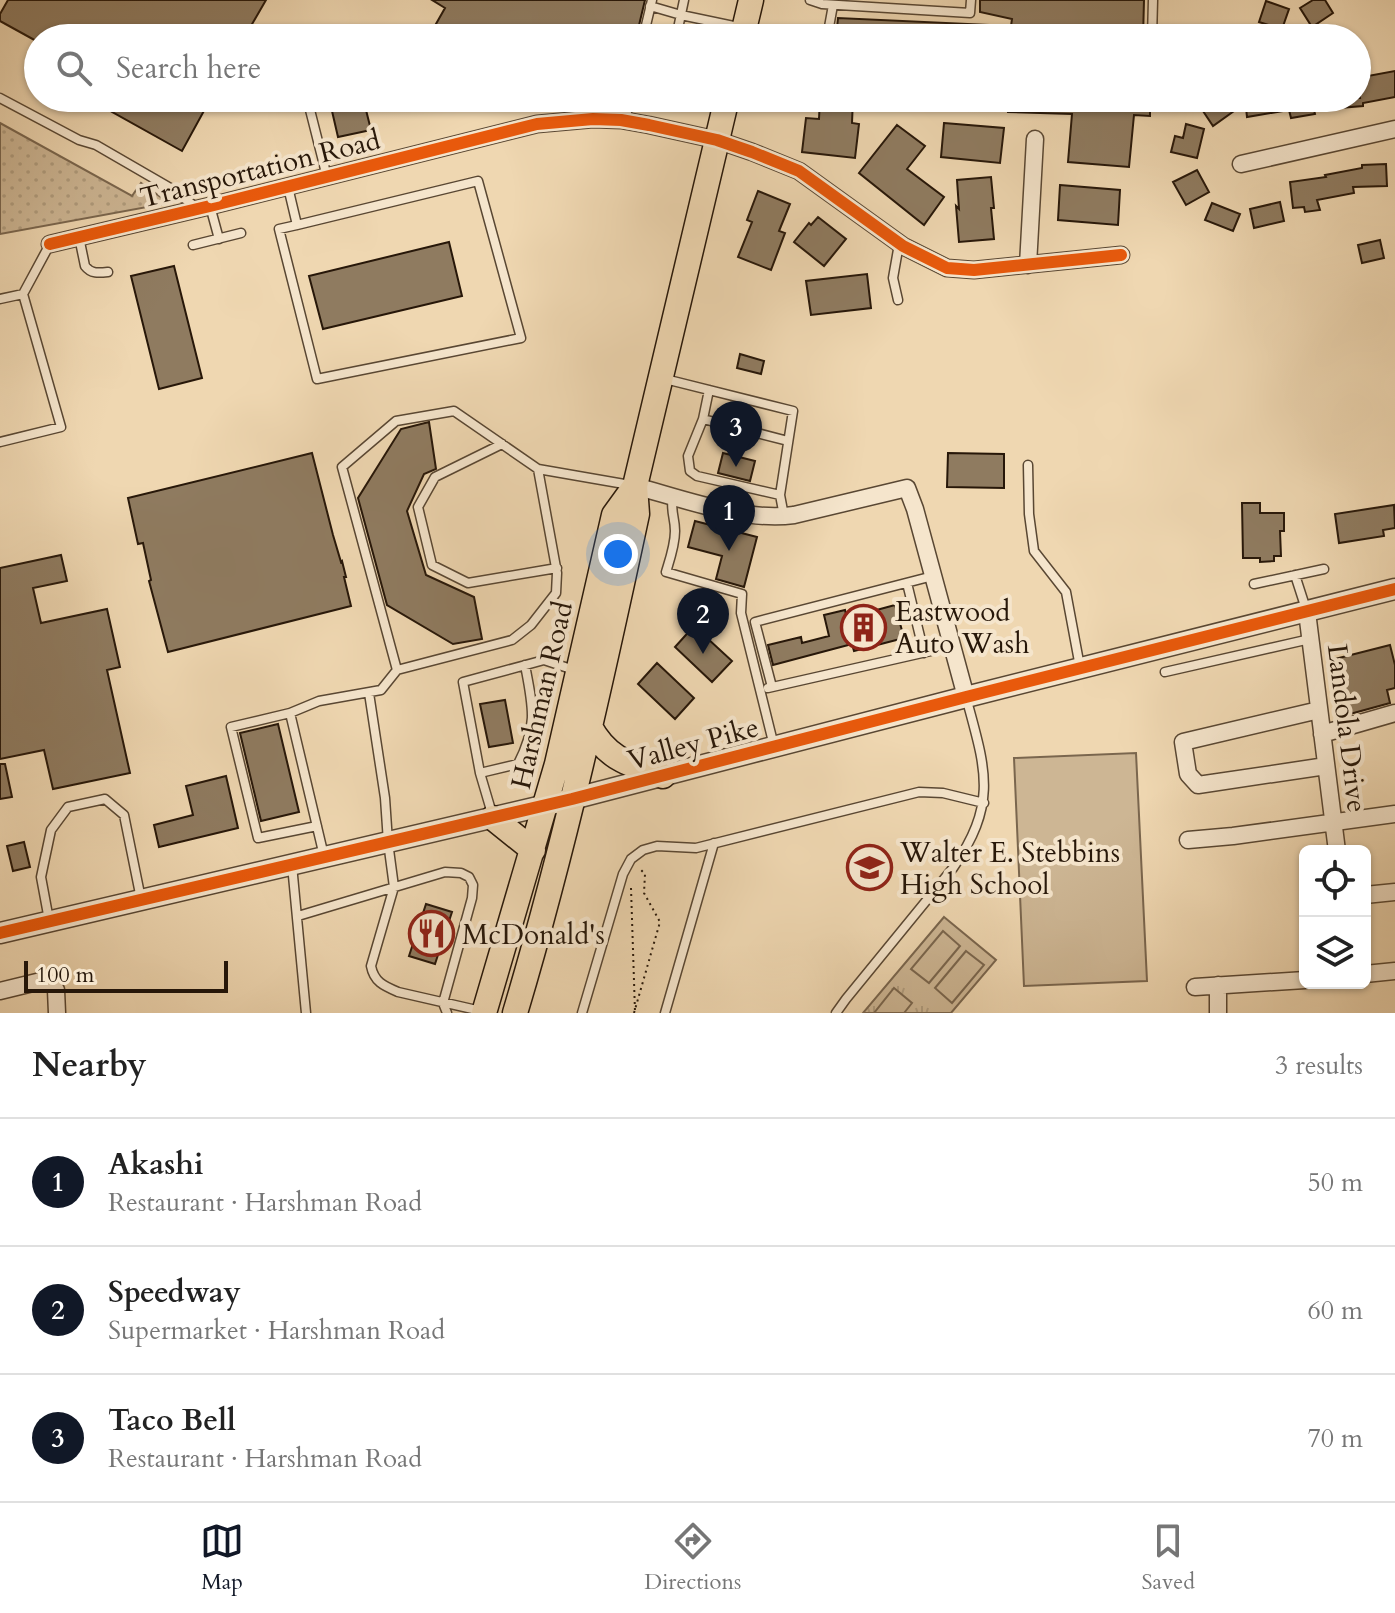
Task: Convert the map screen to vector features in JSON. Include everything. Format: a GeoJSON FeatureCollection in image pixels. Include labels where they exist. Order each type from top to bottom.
{"type":"FeatureCollection","features":[{"type":"Feature","properties":{"kind":"main road"},"geometry":{"type":"LineString","coordinates":[[745,24],[751,0]]}},
{"type":"Feature","properties":{"kind":"main road","name":"Harshman Road"},"geometry":{"type":"LineString","coordinates":[[515,1013],[544,917],[590,727],[637,514],[635,486],[724,112]]}},
{"type":"Feature","properties":{"kind":"main road","name":"Harshman Road"},"geometry":{"type":"LineString","coordinates":[[485,1012],[546,805],[614,515],[635,486]]}},
{"type":"Feature","properties":{"kind":"main road"},"geometry":{"type":"LineString","coordinates":[[590,727],[617,759],[663,776]]}},
{"type":"Feature","properties":{"kind":"main road"},"geometry":{"type":"LineString","coordinates":[[493,818],[533,850]]}},
{"type":"Feature","properties":{"kind":"street","name":"Transportation Road"},"geometry":{"type":"LineString","coordinates":[[50,244],[537,124],[593,119],[649,125],[717,140],[799,171],[899,243],[947,268],[974,270],[1121,255]]}},
{"type":"Feature","properties":{"kind":"street"},"geometry":{"type":"LineString","coordinates":[[1241,164],[1395,129]]}},
{"type":"Feature","properties":{"kind":"street"},"geometry":{"type":"LineString","coordinates":[[1028,265],[1035,139]]}},
{"type":"Feature","properties":{"kind":"street"},"geometry":{"type":"LineString","coordinates":[[635,486],[753,517],[784,517],[907,488],[966,697]]}},
{"type":"Feature","properties":{"kind":"street","name":"Valley Pike"},"geometry":{"type":"LineString","coordinates":[[2,929],[50,921],[572,799],[1395,589]]}},
{"type":"Feature","properties":{"kind":"street","name":"Landola Drive"},"geometry":{"type":"LineString","coordinates":[[1307,612],[1336,845]]}},
{"type":"Feature","properties":{"kind":"street"},"geometry":{"type":"LineString","coordinates":[[1319,710],[1183,742],[1188,774],[1198,785],[1326,766]]}},
{"type":"Feature","properties":{"kind":"street"},"geometry":{"type":"LineString","coordinates":[[1322,734],[1395,713]]}},
{"type":"Feature","properties":{"kind":"street"},"geometry":{"type":"LineString","coordinates":[[1188,840],[1395,814]]}},
{"type":"Feature","properties":{"kind":"street"},"geometry":{"type":"LineString","coordinates":[[1371,894],[1395,892]]}},
{"type":"Feature","properties":{"kind":"street"},"geometry":{"type":"LineString","coordinates":[[1371,973],[1395,971]]}},
{"type":"Feature","properties":{"kind":"street"},"geometry":{"type":"LineString","coordinates":[[1195,987],[1299,980]]}},
{"type":"Feature","properties":{"kind":"street"},"geometry":{"type":"LineString","coordinates":[[0,991],[47,982],[56,990],[57,1013]]}},
{"type":"Feature","properties":{"kind":"street"},"geometry":{"type":"LineString","coordinates":[[1218,985],[1218,1013]]}},
{"type":"Feature","properties":{"kind":"lane"},"geometry":{"type":"LineString","coordinates":[[679,24],[684,0]]}},
{"type":"Feature","properties":{"kind":"lane"},"geometry":{"type":"LineString","coordinates":[[810,0],[833,5],[970,13],[971,0]]}},
{"type":"Feature","properties":{"kind":"lane"},"geometry":{"type":"LineString","coordinates":[[1152,24],[1153,0]]}},
{"type":"Feature","properties":{"kind":"lane"},"geometry":{"type":"LineString","coordinates":[[646,24],[651,3],[712,24]]}},
{"type":"Feature","properties":{"kind":"lane"},"geometry":{"type":"LineString","coordinates":[[830,24],[833,5]]}},
{"type":"Feature","properties":{"kind":"lane"},"geometry":{"type":"LineString","coordinates":[[0,98],[24,111]]}},
{"type":"Feature","properties":{"kind":"lane"},"geometry":{"type":"LineString","coordinates":[[26,112],[79,140],[96,145],[204,208],[219,239]]}},
{"type":"Feature","properties":{"kind":"lane"},"geometry":{"type":"LineString","coordinates":[[311,112],[327,177]]}},
{"type":"Feature","properties":{"kind":"lane"},"geometry":{"type":"LineString","coordinates":[[625,121],[628,112]]}},
{"type":"Feature","properties":{"kind":"lane"},"geometry":{"type":"LineString","coordinates":[[478,181],[521,338],[317,379],[279,229],[297,225],[478,181]]}},
{"type":"Feature","properties":{"kind":"lane"},"geometry":{"type":"LineString","coordinates":[[288,186],[297,225]]}},
{"type":"Feature","properties":{"kind":"lane"},"geometry":{"type":"LineString","coordinates":[[193,245],[241,233]]}},
{"type":"Feature","properties":{"kind":"lane"},"geometry":{"type":"LineString","coordinates":[[79,237],[87,269],[108,272]]}},
{"type":"Feature","properties":{"kind":"lane"},"geometry":{"type":"LineString","coordinates":[[898,300],[893,278],[899,243]]}},
{"type":"Feature","properties":{"kind":"lane"},"geometry":{"type":"LineString","coordinates":[[0,442],[61,427],[23,294],[50,244]]}},
{"type":"Feature","properties":{"kind":"lane"},"geometry":{"type":"LineString","coordinates":[[0,299],[23,294]]}},
{"type":"Feature","properties":{"kind":"lane"},"geometry":{"type":"LineString","coordinates":[[661,378],[793,411],[780,495],[784,517]]}},
{"type":"Feature","properties":{"kind":"lane"},"geometry":{"type":"LineString","coordinates":[[709,390],[703,419],[688,456],[690,471],[697,476],[780,495]]}},
{"type":"Feature","properties":{"kind":"lane"},"geometry":{"type":"LineString","coordinates":[[397,670],[342,467],[396,421],[454,411],[538,469],[635,486]]}},
{"type":"Feature","properties":{"kind":"lane"},"geometry":{"type":"LineString","coordinates":[[703,419],[788,441]]}},
{"type":"Feature","properties":{"kind":"lane"},"geometry":{"type":"LineString","coordinates":[[502,444],[435,477],[418,507],[432,565],[468,583],[557,568]]}},
{"type":"Feature","properties":{"kind":"lane"},"geometry":{"type":"LineString","coordinates":[[1028,465],[1029,514],[1034,551],[1066,592],[1081,668]]}},
{"type":"Feature","properties":{"kind":"lane"},"geometry":{"type":"LineString","coordinates":[[317,826],[258,838],[231,727],[290,713],[319,701],[381,690],[397,670],[512,640],[531,625],[556,593],[557,568],[538,469]]}},
{"type":"Feature","properties":{"kind":"lane"},"geometry":{"type":"LineString","coordinates":[[673,496],[671,513],[675,529],[666,572],[742,594],[740,607],[775,747]]}},
{"type":"Feature","properties":{"kind":"lane"},"geometry":{"type":"LineString","coordinates":[[1254,584],[1324,569]]}},
{"type":"Feature","properties":{"kind":"lane"},"geometry":{"type":"LineString","coordinates":[[1295,575],[1307,612]]}},
{"type":"Feature","properties":{"kind":"lane"},"geometry":{"type":"LineString","coordinates":[[772,687],[755,622],[933,576]]}},
{"type":"Feature","properties":{"kind":"lane"},"geometry":{"type":"LineString","coordinates":[[907,583],[924,653]]}},
{"type":"Feature","properties":{"kind":"lane"},"geometry":{"type":"LineString","coordinates":[[1165,672],[1311,639]]}},
{"type":"Feature","properties":{"kind":"lane"},"geometry":{"type":"LineString","coordinates":[[759,689],[953,646]]}},
{"type":"Feature","properties":{"kind":"lane"},"geometry":{"type":"LineString","coordinates":[[493,818],[480,773],[463,682],[544,660],[578,671]]}},
{"type":"Feature","properties":{"kind":"lane"},"geometry":{"type":"LineString","coordinates":[[480,773],[518,764],[528,744],[533,719],[525,665]]}},
{"type":"Feature","properties":{"kind":"lane"},"geometry":{"type":"LineString","coordinates":[[369,693],[385,798],[394,887],[371,966],[373,976],[386,987],[445,1008],[485,1012]]}},
{"type":"Feature","properties":{"kind":"lane"},"geometry":{"type":"LineString","coordinates":[[836,1013],[953,868],[970,841],[984,803],[985,787],[984,767],[966,697]]}},
{"type":"Feature","properties":{"kind":"lane"},"geometry":{"type":"LineString","coordinates":[[290,713],[324,857]]}},
{"type":"Feature","properties":{"kind":"lane"},"geometry":{"type":"LineString","coordinates":[[582,1013],[623,874],[631,859],[643,850],[657,846],[696,848],[919,792],[943,793],[984,803]]}},
{"type":"Feature","properties":{"kind":"lane"},"geometry":{"type":"LineString","coordinates":[[50,921],[41,877],[51,830],[68,807],[105,799],[124,815],[141,899]]}},
{"type":"Feature","properties":{"kind":"lane"},"geometry":{"type":"LineString","coordinates":[[665,1013],[714,843]]}},
{"type":"Feature","properties":{"kind":"lane"},"geometry":{"type":"LineString","coordinates":[[292,864],[306,1013]]}},
{"type":"Feature","properties":{"kind":"lane"},"geometry":{"type":"LineString","coordinates":[[298,916],[445,872],[469,877],[473,885],[472,898],[445,1008]]}},
{"type":"Feature","properties":{"kind":"path"},"geometry":{"type":"LineString","coordinates":[[631,859],[645,874],[644,893],[660,922],[634,1012]]}},
{"type":"Feature","properties":{"kind":"path"},"geometry":{"type":"LineString","coordinates":[[631,889],[634,1012]]}},
{"type":"Feature","properties":{"kind":"green space"},"geometry":{"type":"Polygon","coordinates":[[[0,123],[132,196],[141,183],[169,203],[0,234],[0,123]]]}},
{"type":"Feature","properties":{"kind":"green space"},"geometry":{"type":"Polygon","coordinates":[[[1136,753],[1147,981],[1024,986],[1014,758],[1136,753]]]}},
{"type":"Feature","properties":{"kind":"green space"},"geometry":{"type":"Polygon","coordinates":[[[944,917],[996,960],[951,1013],[863,1013],[944,917]]]}},
{"type":"Feature","properties":{"kind":"green space"},"geometry":{"type":"Polygon","coordinates":[[[943,931],[960,946],[929,983],[911,969],[943,931]]]}},
{"type":"Feature","properties":{"kind":"green space"},"geometry":{"type":"Polygon","coordinates":[[[966,951],[984,965],[952,1003],[935,988],[966,951]]]}},
{"type":"Feature","properties":{"kind":"green space"},"geometry":{"type":"Polygon","coordinates":[[[894,988],[912,1003],[904,1013],[874,1013],[894,988]]]}},
{"type":"Feature","properties":{"kind":"building"},"geometry":{"type":"Polygon","coordinates":[[[8,0],[266,0],[252,24],[24,24],[24,34],[0,21],[0,14],[8,0]]]}},
{"type":"Feature","properties":{"kind":"building"},"geometry":{"type":"Polygon","coordinates":[[[432,0],[645,0],[639,24],[436,24],[445,8],[432,0]]]}},
{"type":"Feature","properties":{"kind":"building"},"geometry":{"type":"Polygon","coordinates":[[[980,0],[1144,0],[1143,24],[1011,24],[1012,19],[980,12],[980,0]]]}},
{"type":"Feature","properties":{"kind":"building"},"geometry":{"type":"Polygon","coordinates":[[[1313,0],[1325,0],[1333,13],[1316,24],[1310,24],[1300,8],[1313,0]]]}},
{"type":"Feature","properties":{"kind":"building"},"geometry":{"type":"Polygon","coordinates":[[[1266,1],[1289,9],[1284,24],[1259,22],[1266,1]]]}},
{"type":"Feature","properties":{"kind":"building"},"geometry":{"type":"Polygon","coordinates":[[[838,18],[968,24],[837,24],[838,18]]]}},
{"type":"Feature","properties":{"kind":"building"},"geometry":{"type":"Polygon","coordinates":[[[1395,71],[1395,97],[1371,102],[1371,75],[1395,71]]]}},
{"type":"Feature","properties":{"kind":"building"},"geometry":{"type":"Polygon","coordinates":[[[112,112],[203,112],[182,151],[112,112]]]}},
{"type":"Feature","properties":{"kind":"building"},"geometry":{"type":"Polygon","coordinates":[[[332,112],[366,112],[371,130],[338,137],[332,112]]]}},
{"type":"Feature","properties":{"kind":"building"},"geometry":{"type":"Polygon","coordinates":[[[819,112],[852,112],[852,123],[859,124],[855,158],[802,152],[806,118],[819,119],[819,112]]]}},
{"type":"Feature","properties":{"kind":"building"},"geometry":{"type":"Polygon","coordinates":[[[1008,112],[1150,112],[1150,116],[1134,115],[1129,167],[1068,162],[1072,114],[1008,112]]]}},
{"type":"Feature","properties":{"kind":"building"},"geometry":{"type":"Polygon","coordinates":[[[1204,112],[1233,112],[1213,126],[1204,112]]]}},
{"type":"Feature","properties":{"kind":"building"},"geometry":{"type":"Polygon","coordinates":[[[1246,112],[1277,112],[1247,117],[1246,112]]]}},
{"type":"Feature","properties":{"kind":"building"},"geometry":{"type":"Polygon","coordinates":[[[1290,112],[1315,114],[1291,118],[1290,112]]]}},
{"type":"Feature","properties":{"kind":"building"},"geometry":{"type":"Polygon","coordinates":[[[944,123],[1004,128],[1000,163],[941,157],[944,123]]]}},
{"type":"Feature","properties":{"kind":"building"},"geometry":{"type":"Polygon","coordinates":[[[1186,124],[1204,129],[1197,158],[1171,152],[1175,136],[1183,138],[1186,124]]]}},
{"type":"Feature","properties":{"kind":"building"},"geometry":{"type":"Polygon","coordinates":[[[897,125],[925,146],[907,169],[944,197],[924,225],[859,173],[897,125]]]}},
{"type":"Feature","properties":{"kind":"building"},"geometry":{"type":"Polygon","coordinates":[[[1386,164],[1387,186],[1353,187],[1354,193],[1317,200],[1320,210],[1305,212],[1304,207],[1293,208],[1290,182],[1326,177],[1362,168],[1362,165],[1386,164]]]}},
{"type":"Feature","properties":{"kind":"building"},"geometry":{"type":"Polygon","coordinates":[[[1197,170],[1209,192],[1186,205],[1173,182],[1197,170]]]}},
{"type":"Feature","properties":{"kind":"building"},"geometry":{"type":"Polygon","coordinates":[[[991,177],[994,239],[959,242],[957,180],[991,177]]]}},
{"type":"Feature","properties":{"kind":"building"},"geometry":{"type":"Polygon","coordinates":[[[1060,185],[1120,190],[1118,225],[1058,220],[1060,185]]]}},
{"type":"Feature","properties":{"kind":"building"},"geometry":{"type":"Polygon","coordinates":[[[758,191],[790,204],[779,231],[785,233],[771,270],[738,257],[752,222],[747,220],[758,191]]]}},
{"type":"Feature","properties":{"kind":"building"},"geometry":{"type":"Polygon","coordinates":[[[1280,202],[1284,221],[1254,228],[1250,209],[1280,202]]]}},
{"type":"Feature","properties":{"kind":"building"},"geometry":{"type":"Polygon","coordinates":[[[1212,203],[1240,214],[1233,231],[1205,220],[1212,203]]]}},
{"type":"Feature","properties":{"kind":"building"},"geometry":{"type":"Polygon","coordinates":[[[818,217],[846,239],[824,266],[794,242],[818,217]]]}},
{"type":"Feature","properties":{"kind":"building"},"geometry":{"type":"Polygon","coordinates":[[[1380,240],[1384,258],[1362,263],[1358,245],[1380,240]]]}},
{"type":"Feature","properties":{"kind":"building"},"geometry":{"type":"Polygon","coordinates":[[[449,242],[462,296],[323,329],[309,276],[449,242]]]}},
{"type":"Feature","properties":{"kind":"building"},"geometry":{"type":"Polygon","coordinates":[[[174,266],[202,378],[159,389],[131,276],[174,266]]]}},
{"type":"Feature","properties":{"kind":"building"},"geometry":{"type":"Polygon","coordinates":[[[867,274],[871,308],[811,315],[806,281],[867,274]]]}},
{"type":"Feature","properties":{"kind":"building"},"geometry":{"type":"Polygon","coordinates":[[[740,354],[764,361],[761,374],[737,368],[740,354]]]}},
{"type":"Feature","properties":{"kind":"building"},"geometry":{"type":"Polygon","coordinates":[[[429,422],[436,469],[424,474],[407,511],[426,575],[474,597],[482,639],[453,644],[387,605],[358,498],[401,429],[429,422]]]}},
{"type":"Feature","properties":{"kind":"building"},"geometry":{"type":"Polygon","coordinates":[[[312,453],[351,606],[168,652],[149,581],[143,543],[138,544],[128,498],[312,453]]]}},
{"type":"Feature","properties":{"kind":"building"},"geometry":{"type":"Polygon","coordinates":[[[723,453],[755,461],[750,481],[718,473],[723,453]]]}},
{"type":"Feature","properties":{"kind":"building"},"geometry":{"type":"Polygon","coordinates":[[[948,453],[1004,454],[1004,488],[947,487],[948,453]]]}},
{"type":"Feature","properties":{"kind":"building"},"geometry":{"type":"Polygon","coordinates":[[[1242,503],[1260,503],[1260,513],[1284,513],[1284,531],[1280,531],[1281,556],[1274,556],[1274,561],[1243,558],[1242,503]]]}},
{"type":"Feature","properties":{"kind":"building"},"geometry":{"type":"Polygon","coordinates":[[[1394,505],[1395,528],[1383,530],[1384,536],[1339,543],[1335,514],[1394,505]]]}},
{"type":"Feature","properties":{"kind":"building"},"geometry":{"type":"Polygon","coordinates":[[[695,521],[757,537],[744,587],[716,579],[722,556],[688,547],[695,521]]]}},
{"type":"Feature","properties":{"kind":"building"},"geometry":{"type":"Polygon","coordinates":[[[61,555],[67,581],[33,588],[41,623],[107,609],[120,667],[107,670],[130,773],[53,789],[44,750],[0,759],[0,568],[61,555]]]}},
{"type":"Feature","properties":{"kind":"building","name":"Eastwood Auto Wash"},"geometry":{"type":"Polygon","coordinates":[[[895,605],[904,638],[854,651],[852,644],[773,665],[768,645],[801,637],[802,643],[829,636],[824,615],[845,610],[847,618],[895,605]]]}},
{"type":"Feature","properties":{"kind":"building"},"geometry":{"type":"Polygon","coordinates":[[[694,626],[732,661],[712,682],[675,647],[694,626]]]}},
{"type":"Feature","properties":{"kind":"building"},"geometry":{"type":"Polygon","coordinates":[[[1390,645],[1395,665],[1395,688],[1387,690],[1390,703],[1350,714],[1335,659],[1390,645]]]}},
{"type":"Feature","properties":{"kind":"building"},"geometry":{"type":"Polygon","coordinates":[[[657,663],[694,698],[675,719],[638,684],[657,663]]]}},
{"type":"Feature","properties":{"kind":"building"},"geometry":{"type":"Polygon","coordinates":[[[505,700],[513,743],[489,747],[480,704],[505,700]]]}},
{"type":"Feature","properties":{"kind":"building"},"geometry":{"type":"Polygon","coordinates":[[[278,724],[299,812],[261,821],[240,733],[278,724]]]}},
{"type":"Feature","properties":{"kind":"building"},"geometry":{"type":"Polygon","coordinates":[[[0,764],[5,764],[12,797],[0,799],[0,764]]]}},
{"type":"Feature","properties":{"kind":"building"},"geometry":{"type":"Polygon","coordinates":[[[226,776],[238,828],[159,847],[154,825],[193,815],[186,786],[226,776]]]}},
{"type":"Feature","properties":{"kind":"building"},"geometry":{"type":"Polygon","coordinates":[[[24,842],[30,867],[13,871],[7,846],[24,842]]]}},
{"type":"Feature","properties":{"kind":"building","name":"McDonald's"},"geometry":{"type":"Polygon","coordinates":[[[426,904],[452,912],[435,964],[409,956],[426,904]]]}},
{"type":"Feature","properties":{"kind":"cycle path"},"geometry":{"type":"LineString","coordinates":[[50,244],[537,124],[593,119],[621,120],[717,140],[799,171],[903,246],[947,268],[974,270],[1121,255]]}},
{"type":"Feature","properties":{"kind":"cycle path"},"geometry":{"type":"LineString","coordinates":[[0,933],[572,799],[1395,589]]}},
{"type":"Feature","properties":{"kind":"place","name":"Taco Bell"},"geometry":{"type":"Point","coordinates":[736,467]}},
{"type":"Feature","properties":{"kind":"place","name":"Akashi"},"geometry":{"type":"Point","coordinates":[729,551]}},
{"type":"Feature","properties":{"kind":"place","name":"Eastwood Auto Wash"},"geometry":{"type":"Point","coordinates":[864,627]}},
{"type":"Feature","properties":{"kind":"place","name":"Speedway"},"geometry":{"type":"Point","coordinates":[703,654]}},
{"type":"Feature","properties":{"kind":"place","name":"Walter E. Stebbins High School"},"geometry":{"type":"Point","coordinates":[869,868]}},
{"type":"Feature","properties":{"kind":"place","name":"McDonald's"},"geometry":{"type":"Point","coordinates":[431,934]}}]}
